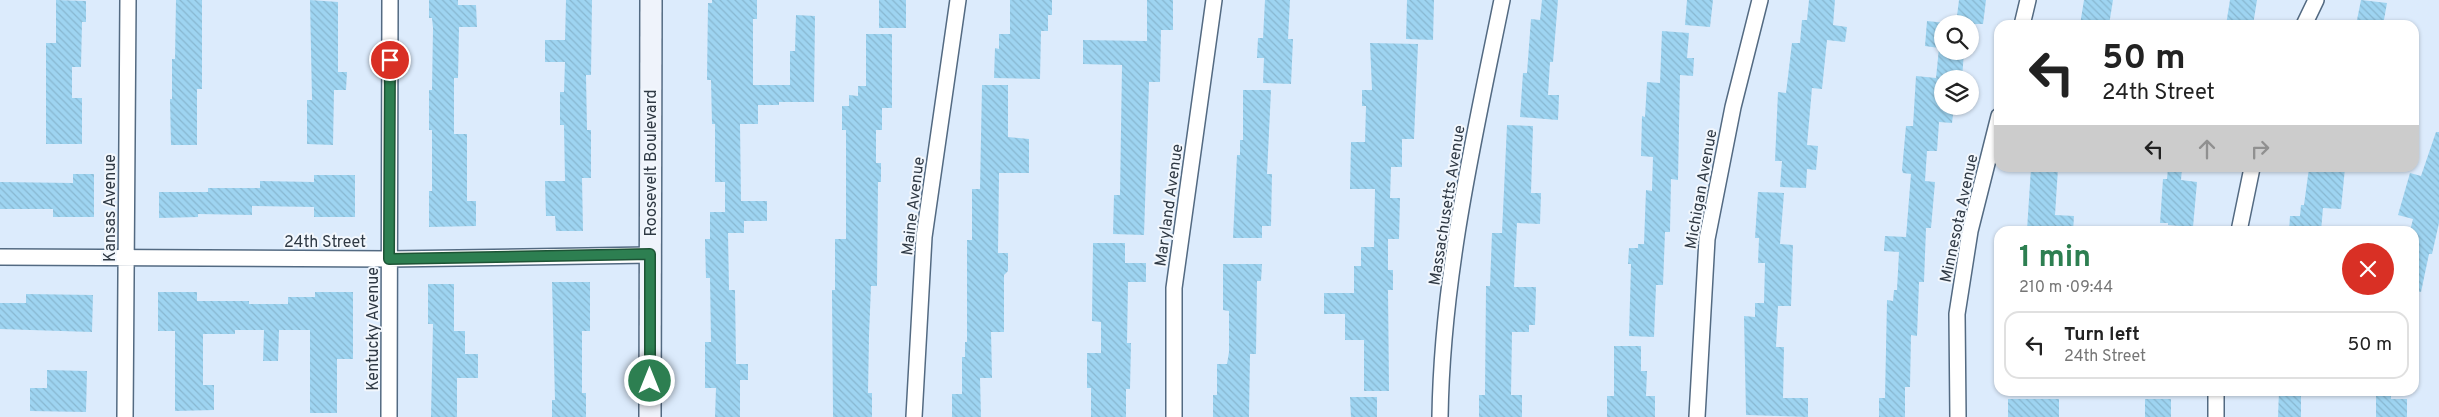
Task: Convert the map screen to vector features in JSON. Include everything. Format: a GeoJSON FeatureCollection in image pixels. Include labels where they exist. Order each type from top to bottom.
{"type":"FeatureCollection","features":[{"type":"Feature","properties":{"kind":"street","name":"Kansas Avenue"},"geometry":{"type":"LineString","coordinates":[[125,417],[128,0]]}},
{"type":"Feature","properties":{"kind":"street","name":"Kentucky Avenue"},"geometry":{"type":"LineString","coordinates":[[390,0],[390,417]]}},
{"type":"Feature","properties":{"kind":"street","name":"Roosevelt Boulevard"},"geometry":{"type":"LineString","coordinates":[[650,417],[651,0]]}},
{"type":"Feature","properties":{"kind":"street","name":"Maine Avenue"},"geometry":{"type":"LineString","coordinates":[[914,417],[924,237],[958,0]]}},
{"type":"Feature","properties":{"kind":"street","name":"Maryland Avenue"},"geometry":{"type":"LineString","coordinates":[[1174,417],[1174,288],[1214,0]]}},
{"type":"Feature","properties":{"kind":"street","name":"Massachusetts Avenue"},"geometry":{"type":"LineString","coordinates":[[1440,417],[1440,360],[1461,207],[1502,0]]}},
{"type":"Feature","properties":{"kind":"street","name":"Michigan Avenue"},"geometry":{"type":"LineString","coordinates":[[1697,417],[1707,239],[1733,107],[1760,0]]}},
{"type":"Feature","properties":{"kind":"street"},"geometry":{"type":"LineString","coordinates":[[2023,20],[2028,0]]}},
{"type":"Feature","properties":{"kind":"street"},"geometry":{"type":"LineString","coordinates":[[2306,20],[2316,0]]}},
{"type":"Feature","properties":{"kind":"street","name":"Minnesota Avenue"},"geometry":{"type":"LineString","coordinates":[[1958,417],[1957,314],[1970,231],[1994,136]]}},
{"type":"Feature","properties":{"kind":"street"},"geometry":{"type":"LineString","coordinates":[[2240,226],[2251,172]]}},
{"type":"Feature","properties":{"kind":"street","name":"24th Street"},"geometry":{"type":"LineString","coordinates":[[0,257],[389,259],[650,254]]}},
{"type":"Feature","properties":{"kind":"street"},"geometry":{"type":"LineString","coordinates":[[2216,396],[2216,417]]}},
{"type":"Feature","properties":{"kind":"building"},"geometry":{"type":"Polygon","coordinates":[[[56,0],[86,1],[86,22],[82,22],[81,67],[72,67],[72,98],[82,98],[82,144],[46,144],[46,43],[56,43],[56,0]]]}},
{"type":"Feature","properties":{"kind":"building"},"geometry":{"type":"Polygon","coordinates":[[[176,0],[202,0],[202,89],[197,89],[197,145],[171,145],[170,99],[172,99],[172,59],[175,59],[176,0]]]}},
{"type":"Feature","properties":{"kind":"building"},"geometry":{"type":"Polygon","coordinates":[[[310,0],[338,2],[338,72],[347,72],[346,90],[334,90],[333,145],[307,144],[307,100],[312,100],[310,0]]]}},
{"type":"Feature","properties":{"kind":"building"},"geometry":{"type":"Polygon","coordinates":[[[429,0],[458,0],[458,5],[476,5],[477,27],[459,27],[458,78],[454,78],[454,134],[467,134],[467,201],[476,201],[476,226],[429,227],[429,191],[432,191],[432,130],[429,130],[429,90],[432,90],[433,28],[432,18],[429,18],[429,0]]]}},
{"type":"Feature","properties":{"kind":"building"},"geometry":{"type":"Polygon","coordinates":[[[566,0],[592,0],[591,75],[586,75],[587,130],[591,130],[591,178],[582,178],[583,231],[556,231],[555,216],[546,216],[545,181],[565,181],[564,125],[560,125],[560,92],[564,92],[565,62],[545,62],[545,40],[565,40],[566,0]]]}},
{"type":"Feature","properties":{"kind":"building"},"geometry":{"type":"Polygon","coordinates":[[[712,0],[757,0],[757,19],[753,19],[753,85],[790,85],[790,51],[795,51],[796,15],[815,16],[814,102],[779,102],[779,105],[758,105],[758,124],[740,124],[741,201],[767,201],[767,221],[744,221],[744,233],[728,233],[729,290],[735,290],[736,364],[748,364],[748,380],[740,380],[740,417],[715,417],[716,388],[705,388],[705,342],[711,342],[710,278],[706,278],[705,239],[710,239],[710,212],[725,212],[725,182],[715,182],[715,124],[712,124],[711,80],[707,80],[708,3],[712,3],[712,0]]]}},
{"type":"Feature","properties":{"kind":"building"},"geometry":{"type":"Polygon","coordinates":[[[879,0],[906,0],[906,28],[879,28],[879,0]]]}},
{"type":"Feature","properties":{"kind":"building"},"geometry":{"type":"Polygon","coordinates":[[[1010,0],[1052,0],[1052,15],[1048,15],[1048,31],[1041,31],[1040,79],[994,78],[995,48],[999,49],[999,34],[1010,34],[1010,0]]]}},
{"type":"Feature","properties":{"kind":"building"},"geometry":{"type":"Polygon","coordinates":[[[1147,0],[1173,0],[1173,30],[1161,30],[1160,82],[1149,82],[1144,235],[1113,234],[1114,195],[1120,195],[1122,65],[1083,64],[1083,40],[1147,41],[1147,0]]]}},
{"type":"Feature","properties":{"kind":"building"},"geometry":{"type":"Polygon","coordinates":[[[1265,0],[1290,0],[1288,39],[1293,39],[1291,84],[1263,83],[1264,58],[1257,58],[1258,38],[1263,38],[1265,0]]]}},
{"type":"Feature","properties":{"kind":"building"},"geometry":{"type":"Polygon","coordinates":[[[1407,0],[1434,0],[1433,40],[1406,39],[1407,0]]]}},
{"type":"Feature","properties":{"kind":"building"},"geometry":{"type":"Polygon","coordinates":[[[1542,0],[1558,0],[1553,62],[1550,62],[1548,95],[1559,95],[1558,120],[1520,117],[1523,73],[1527,73],[1531,19],[1540,20],[1542,0]]]}},
{"type":"Feature","properties":{"kind":"building"},"geometry":{"type":"Polygon","coordinates":[[[1687,0],[1713,0],[1710,27],[1685,25],[1687,0]]]}},
{"type":"Feature","properties":{"kind":"building"},"geometry":{"type":"Polygon","coordinates":[[[1809,0],[1835,0],[1833,25],[1847,27],[1845,42],[1827,40],[1822,89],[1812,88],[1807,145],[1818,146],[1816,170],[1807,169],[1806,188],[1780,187],[1782,161],[1775,161],[1778,92],[1786,93],[1792,43],[1800,43],[1802,20],[1807,20],[1809,0]]]}},
{"type":"Feature","properties":{"kind":"building"},"geometry":{"type":"Polygon","coordinates":[[[1959,0],[1986,0],[1983,24],[1979,24],[1979,15],[1957,15],[1959,0]]]}},
{"type":"Feature","properties":{"kind":"building"},"geometry":{"type":"Polygon","coordinates":[[[2084,0],[2113,0],[2110,20],[2081,20],[2084,0]]]}},
{"type":"Feature","properties":{"kind":"building"},"geometry":{"type":"Polygon","coordinates":[[[2230,0],[2257,0],[2254,20],[2227,20],[2230,0]]]}},
{"type":"Feature","properties":{"kind":"building"},"geometry":{"type":"Polygon","coordinates":[[[2361,0],[2387,3],[2384,20],[2357,20],[2361,0]]]}},
{"type":"Feature","properties":{"kind":"building"},"geometry":{"type":"Polygon","coordinates":[[[1927,21],[1934,22],[1934,47],[1925,46],[1927,21]]]}},
{"type":"Feature","properties":{"kind":"building"},"geometry":{"type":"Polygon","coordinates":[[[1662,31],[1689,33],[1687,58],[1694,58],[1693,76],[1680,75],[1678,180],[1671,179],[1670,232],[1665,232],[1663,285],[1656,285],[1654,337],[1629,336],[1631,264],[1628,264],[1629,248],[1638,248],[1638,244],[1644,244],[1646,190],[1652,191],[1653,157],[1641,156],[1642,116],[1645,117],[1647,82],[1660,83],[1662,31]]]}},
{"type":"Feature","properties":{"kind":"building"},"geometry":{"type":"Polygon","coordinates":[[[866,34],[892,34],[892,108],[882,108],[882,130],[876,130],[876,163],[881,163],[881,182],[878,182],[877,286],[871,286],[869,335],[868,393],[872,393],[872,417],[833,417],[832,290],[835,290],[835,239],[846,239],[846,130],[842,130],[842,106],[849,106],[849,95],[858,96],[858,86],[866,86],[866,34]]]}},
{"type":"Feature","properties":{"kind":"building"},"geometry":{"type":"Polygon","coordinates":[[[1370,43],[1418,44],[1414,139],[1402,139],[1402,167],[1391,167],[1390,198],[1400,198],[1399,239],[1388,239],[1388,270],[1393,270],[1393,290],[1388,290],[1389,391],[1364,391],[1364,340],[1345,340],[1345,314],[1324,314],[1324,293],[1354,293],[1354,266],[1361,266],[1361,247],[1374,247],[1375,189],[1350,189],[1351,142],[1365,142],[1366,106],[1362,106],[1362,90],[1372,90],[1370,43]]]}},
{"type":"Feature","properties":{"kind":"building"},"geometry":{"type":"Polygon","coordinates":[[[1938,60],[1963,60],[1963,70],[1937,70],[1938,60]]]}},
{"type":"Feature","properties":{"kind":"building"},"geometry":{"type":"Polygon","coordinates":[[[1916,76],[1934,78],[1934,115],[1953,115],[1952,123],[1939,122],[1937,151],[1927,151],[1925,181],[1935,182],[1931,228],[1926,228],[1924,282],[1919,282],[1917,336],[1911,335],[1910,387],[1905,387],[1905,417],[1879,417],[1879,398],[1885,398],[1887,300],[1893,301],[1894,290],[1897,290],[1899,252],[1884,251],[1885,236],[1906,237],[1911,174],[1903,173],[1902,170],[1906,126],[1913,126],[1916,76]]]}},
{"type":"Feature","properties":{"kind":"building"},"geometry":{"type":"Polygon","coordinates":[[[982,85],[1008,85],[1008,137],[1029,139],[1029,173],[999,173],[998,253],[1008,253],[1008,271],[1004,275],[1004,332],[991,332],[992,378],[980,378],[981,417],[952,417],[952,394],[962,394],[962,357],[965,357],[965,342],[967,342],[967,240],[972,240],[972,189],[980,189],[982,85]]]}},
{"type":"Feature","properties":{"kind":"building"},"geometry":{"type":"Polygon","coordinates":[[[1243,90],[1271,90],[1267,174],[1272,174],[1271,226],[1262,226],[1262,238],[1233,238],[1237,155],[1240,155],[1240,140],[1243,140],[1243,90]]]}},
{"type":"Feature","properties":{"kind":"building"},"geometry":{"type":"Polygon","coordinates":[[[1507,125],[1533,126],[1531,193],[1541,193],[1540,224],[1517,223],[1514,287],[1536,287],[1535,325],[1529,325],[1529,332],[1512,332],[1511,395],[1522,395],[1522,417],[1479,417],[1479,395],[1485,395],[1486,286],[1490,286],[1492,233],[1502,233],[1507,125]]]}},
{"type":"Feature","properties":{"kind":"building"},"geometry":{"type":"Polygon","coordinates":[[[2436,132],[2439,132],[2439,223],[2432,254],[2429,254],[2421,292],[2419,292],[2419,226],[2411,226],[2413,219],[2398,215],[2410,173],[2421,176],[2436,132]]]}},
{"type":"Feature","properties":{"kind":"building"},"geometry":{"type":"Polygon","coordinates":[[[2031,172],[2058,172],[2055,215],[2074,216],[2073,226],[2027,226],[2031,172]]]}},
{"type":"Feature","properties":{"kind":"building"},"geometry":{"type":"Polygon","coordinates":[[[2168,172],[2182,172],[2181,180],[2197,182],[2193,226],[2160,223],[2163,179],[2167,179],[2168,172]]]}},
{"type":"Feature","properties":{"kind":"building"},"geometry":{"type":"Polygon","coordinates":[[[2308,172],[2345,172],[2341,209],[2323,208],[2321,226],[2289,226],[2290,216],[2300,216],[2301,205],[2304,205],[2308,172]]]}},
{"type":"Feature","properties":{"kind":"building"},"geometry":{"type":"Polygon","coordinates":[[[73,174],[94,174],[94,217],[53,217],[53,209],[0,209],[0,182],[73,183],[73,174]]]}},
{"type":"Feature","properties":{"kind":"building"},"geometry":{"type":"Polygon","coordinates":[[[314,175],[355,175],[355,217],[314,217],[314,207],[252,206],[252,215],[198,214],[198,217],[159,218],[159,192],[208,192],[208,188],[260,188],[260,181],[314,182],[314,175]]]}},
{"type":"Feature","properties":{"kind":"building"},"geometry":{"type":"Polygon","coordinates":[[[1758,192],[1784,193],[1780,244],[1793,245],[1791,306],[1778,306],[1776,347],[1784,347],[1783,398],[1808,398],[1808,417],[1746,415],[1744,316],[1755,317],[1755,303],[1764,303],[1765,263],[1758,263],[1759,238],[1755,238],[1758,192]]]}},
{"type":"Feature","properties":{"kind":"building"},"geometry":{"type":"Polygon","coordinates":[[[1093,243],[1125,243],[1125,263],[1146,263],[1146,282],[1128,282],[1127,343],[1131,343],[1130,389],[1126,389],[1126,417],[1091,417],[1091,388],[1087,388],[1087,353],[1101,353],[1101,322],[1092,321],[1093,243]]]}},
{"type":"Feature","properties":{"kind":"building"},"geometry":{"type":"Polygon","coordinates":[[[1223,264],[1262,264],[1261,281],[1257,281],[1256,354],[1250,354],[1249,417],[1213,417],[1213,395],[1217,395],[1217,364],[1227,364],[1229,352],[1229,311],[1223,310],[1223,264]]]}},
{"type":"Feature","properties":{"kind":"building"},"geometry":{"type":"Polygon","coordinates":[[[552,282],[590,282],[590,331],[582,331],[582,393],[586,393],[586,417],[552,417],[552,400],[555,400],[552,282]]]}},
{"type":"Feature","properties":{"kind":"building"},"geometry":{"type":"Polygon","coordinates":[[[428,284],[454,284],[454,331],[465,331],[465,354],[478,354],[478,378],[457,378],[457,417],[431,417],[433,324],[428,324],[428,284]]]}},
{"type":"Feature","properties":{"kind":"building"},"geometry":{"type":"Polygon","coordinates":[[[158,292],[197,292],[197,301],[249,301],[249,304],[288,304],[288,297],[315,297],[315,292],[353,292],[353,359],[337,359],[337,413],[310,413],[310,330],[279,330],[278,361],[263,361],[264,330],[235,330],[235,334],[203,334],[203,385],[214,385],[214,410],[175,411],[175,331],[158,331],[158,292]]]}},
{"type":"Feature","properties":{"kind":"building"},"geometry":{"type":"Polygon","coordinates":[[[26,294],[93,295],[92,332],[0,329],[0,303],[26,303],[26,294]]]}},
{"type":"Feature","properties":{"kind":"building"},"geometry":{"type":"Polygon","coordinates":[[[1614,346],[1641,346],[1641,371],[1647,371],[1646,396],[1655,396],[1655,417],[1607,417],[1607,396],[1614,396],[1614,346]]]}},
{"type":"Feature","properties":{"kind":"building"},"geometry":{"type":"Polygon","coordinates":[[[47,370],[87,371],[86,412],[30,411],[30,388],[47,388],[47,370]]]}},
{"type":"Feature","properties":{"kind":"building"},"geometry":{"type":"Polygon","coordinates":[[[2279,396],[2301,396],[2301,417],[2278,417],[2279,396]]]}},
{"type":"Feature","properties":{"kind":"building"},"geometry":{"type":"Polygon","coordinates":[[[2376,396],[2391,396],[2391,399],[2407,399],[2407,417],[2376,417],[2376,396]]]}},
{"type":"Feature","properties":{"kind":"building"},"geometry":{"type":"Polygon","coordinates":[[[1350,397],[1377,397],[1377,417],[1351,417],[1350,397]]]}},
{"type":"Feature","properties":{"kind":"building"},"geometry":{"type":"Polygon","coordinates":[[[2008,399],[2059,399],[2059,417],[2008,417],[2008,399]]]}},
{"type":"Feature","properties":{"kind":"building"},"geometry":{"type":"Polygon","coordinates":[[[2145,399],[2171,399],[2171,417],[2145,417],[2145,399]]]}},
{"type":"Feature","properties":{"kind":"route"},"geometry":{"type":"LineString","coordinates":[[390,60],[389,259],[650,254],[650,381]]}}]}
